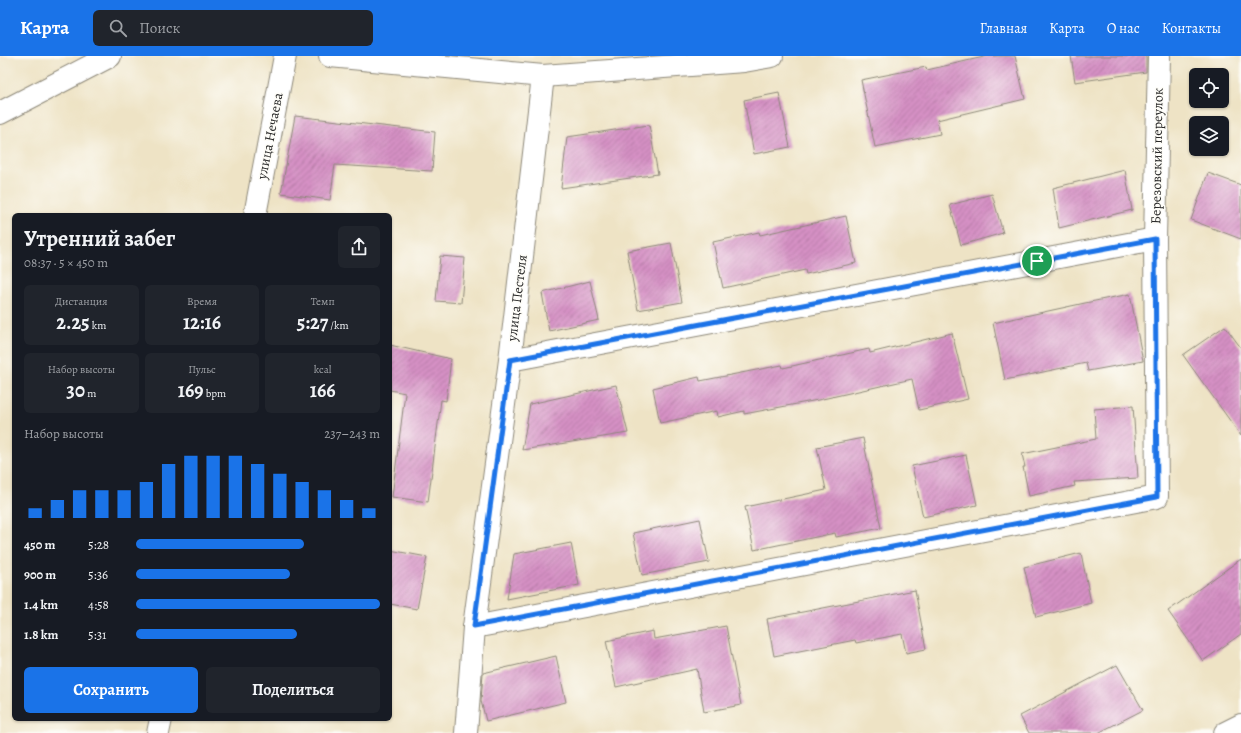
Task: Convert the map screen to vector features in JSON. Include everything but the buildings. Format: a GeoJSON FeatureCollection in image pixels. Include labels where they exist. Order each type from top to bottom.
{"type":"FeatureCollection","features":[{"type":"Feature","properties":{"kind":"street"},"geometry":{"type":"LineString","coordinates":[[0,114],[110,56]]}},
{"type":"Feature","properties":{"kind":"street","name":"улица Нечаева"},"geometry":{"type":"LineString","coordinates":[[255,213],[285,56]]}},
{"type":"Feature","properties":{"kind":"street"},"geometry":{"type":"LineString","coordinates":[[330,56],[543,76],[772,56]]}},
{"type":"Feature","properties":{"kind":"street","name":"Березовский переулок"},"geometry":{"type":"LineString","coordinates":[[474,626],[1157,497],[1155,239],[1159,56]]}},
{"type":"Feature","properties":{"kind":"street","name":"улица Пестеля"},"geometry":{"type":"LineString","coordinates":[[466,733],[474,626],[510,360],[543,76]]}},
{"type":"Feature","properties":{"kind":"street"},"geometry":{"type":"LineString","coordinates":[[510,360],[1155,239]]}},
{"type":"Feature","properties":{"kind":"street"},"geometry":{"type":"LineString","coordinates":[[158,733],[161,721]]}},
{"type":"Feature","properties":{"kind":"street"},"geometry":{"type":"LineString","coordinates":[[1225,733],[1241,726]]}},
{"type":"Feature","properties":{"kind":"route"},"geometry":{"type":"LineString","coordinates":[[1155,239],[1157,497],[474,626],[510,360],[1037,261],[1155,239]]}}]}
